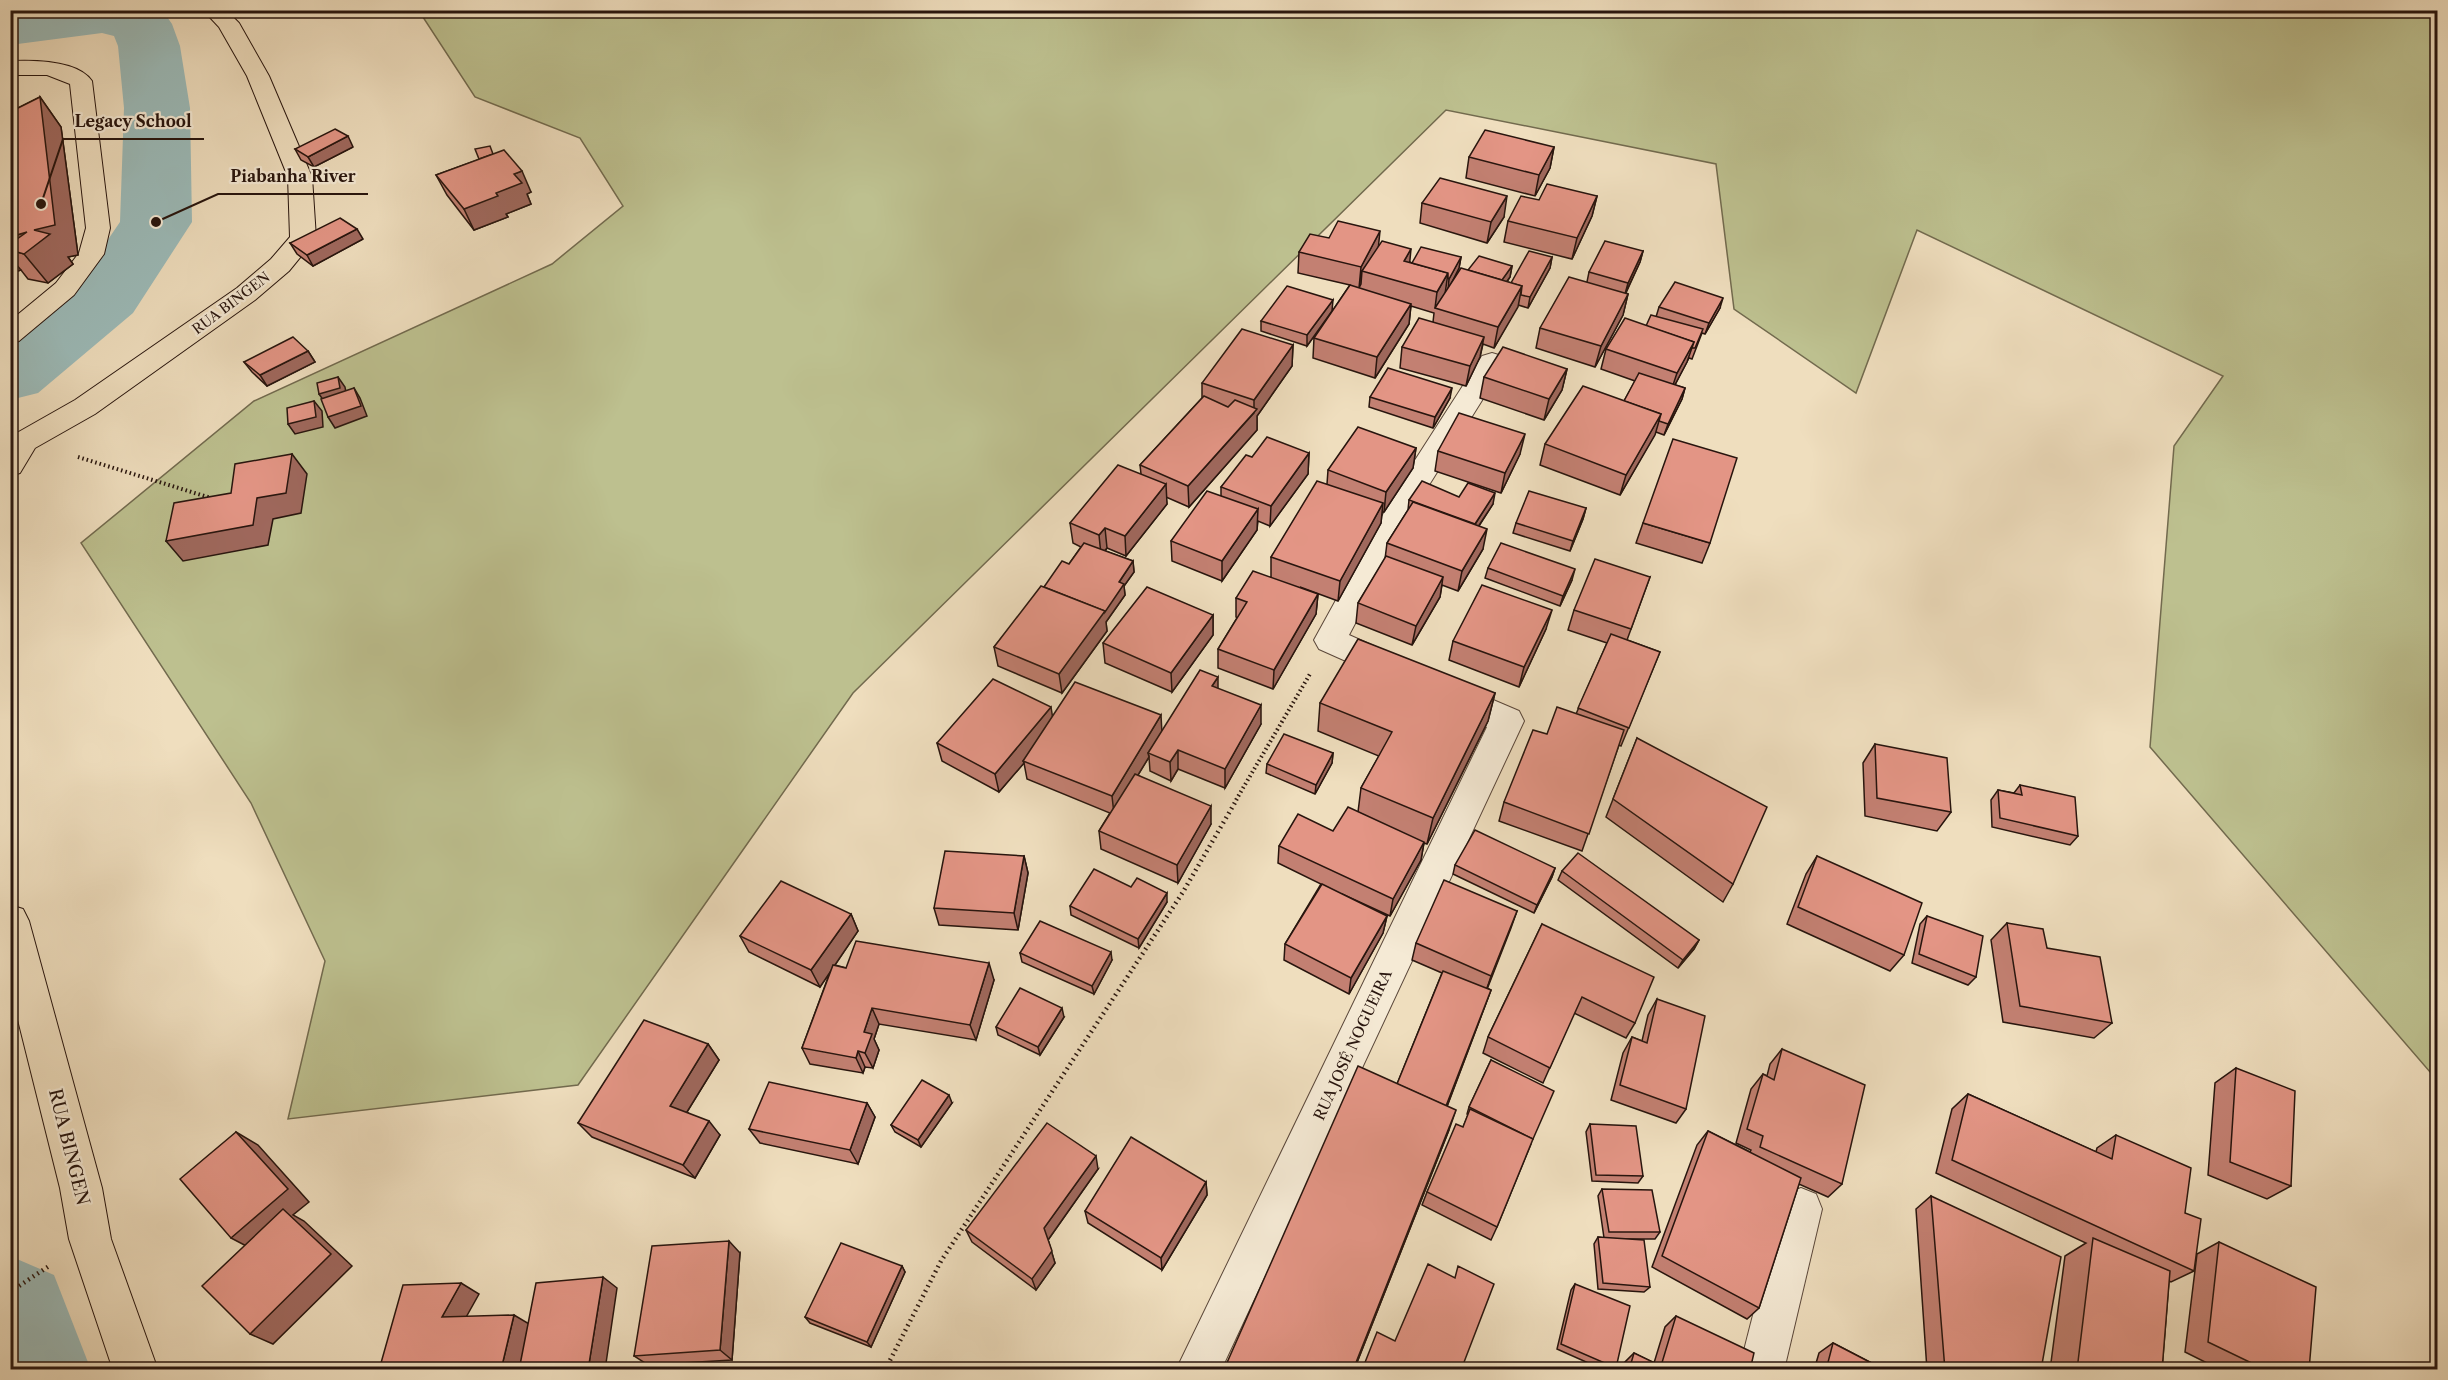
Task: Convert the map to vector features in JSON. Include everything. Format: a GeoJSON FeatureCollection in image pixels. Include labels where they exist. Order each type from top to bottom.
{"type":"FeatureCollection","features":[{"type":"Feature","properties":{"kind":"main road","name":"RUA BINGEN"},"geometry":{"type":"LineString","coordinates":[[10,466],[18,438],[85,407],[246,294],[280,265],[303,238],[300,177],[258,76],[228,23],[213,10]]}},
{"type":"Feature","properties":{"kind":"main road"},"geometry":{"type":"LineString","coordinates":[[10,68],[34,66],[61,69],[81,81],[98,228],[90,254],[65,289],[10,334]]}},
{"type":"Feature","properties":{"kind":"main road","name":"RUA BINGEN"},"geometry":{"type":"LineString","coordinates":[[10,921],[81,1188],[90,1239],[136,1370]]}},
{"type":"Feature","properties":{"kind":"street"},"geometry":{"type":"LineString","coordinates":[[1330,640],[1411,489],[1492,362]]}},
{"type":"Feature","properties":{"kind":"street","name":"RUA JOSÉ NOGUEIRA"},"geometry":{"type":"LineString","coordinates":[[1198,1370],[1508,721],[1330,640]]}},
{"type":"Feature","properties":{"kind":"street"},"geometry":{"type":"LineString","coordinates":[[1761,1370],[1801,1209]]}},
{"type":"Feature","properties":{"kind":"path"},"geometry":{"type":"LineString","coordinates":[[18,438],[215,499]]}},
{"type":"Feature","properties":{"kind":"path"},"geometry":{"type":"LineString","coordinates":[[885,1370],[940,1261],[1183,892],[1330,640]]}},
{"type":"Feature","properties":{"kind":"green space"},"geometry":{"type":"Polygon","coordinates":[[[419,11],[2437,11],[2437,1075],[2430,1072],[2150,747],[2174,446],[2223,376],[1917,230],[1856,393],[1734,309],[1716,164],[1446,110],[853,693],[578,1085],[288,1119],[325,961],[251,803],[81,543],[254,401],[552,264],[623,206],[580,138],[475,97],[419,11]]]}},
{"type":"Feature","properties":{"kind":"building"},"geometry":{"type":"Polygon","coordinates":[[[40,97],[55,225],[34,230],[50,234],[24,254],[10,250],[10,244],[27,232],[10,237],[10,112],[40,97]]]}},
{"type":"Feature","properties":{"kind":"building"},"geometry":{"type":"Polygon","coordinates":[[[335,129],[348,136],[308,157],[295,149],[335,129]]]}},
{"type":"Feature","properties":{"kind":"building"},"geometry":{"type":"Polygon","coordinates":[[[1485,130],[1554,147],[1539,175],[1469,157],[1485,130]]]}},
{"type":"Feature","properties":{"kind":"building"},"geometry":{"type":"Polygon","coordinates":[[[490,146],[493,154],[479,159],[475,149],[490,146]]]}},
{"type":"Feature","properties":{"kind":"building"},"geometry":{"type":"Polygon","coordinates":[[[504,150],[522,171],[514,174],[522,183],[496,193],[498,196],[464,209],[436,175],[504,150]]]}},
{"type":"Feature","properties":{"kind":"building"},"geometry":{"type":"Polygon","coordinates":[[[1440,178],[1507,196],[1491,222],[1422,203],[1440,178]]]}},
{"type":"Feature","properties":{"kind":"building"},"geometry":{"type":"Polygon","coordinates":[[[1547,184],[1597,196],[1577,238],[1508,221],[1521,196],[1539,200],[1547,184]]]}},
{"type":"Feature","properties":{"kind":"building"},"geometry":{"type":"Polygon","coordinates":[[[340,218],[357,229],[307,255],[290,243],[340,218]]]}},
{"type":"Feature","properties":{"kind":"building"},"geometry":{"type":"Polygon","coordinates":[[[1338,221],[1380,231],[1361,267],[1299,252],[1310,234],[1329,238],[1338,221]]]}},
{"type":"Feature","properties":{"kind":"building"},"geometry":{"type":"Polygon","coordinates":[[[1382,241],[1411,249],[1404,261],[1448,273],[1437,292],[1362,271],[1382,241]]]}},
{"type":"Feature","properties":{"kind":"building"},"geometry":{"type":"Polygon","coordinates":[[[1605,241],[1643,251],[1628,283],[1589,272],[1605,241]]]}},
{"type":"Feature","properties":{"kind":"building"},"geometry":{"type":"Polygon","coordinates":[[[1421,247],[1461,257],[1449,279],[1448,273],[1412,263],[1421,247]]]}},
{"type":"Feature","properties":{"kind":"building"},"geometry":{"type":"Polygon","coordinates":[[[1529,251],[1552,257],[1530,297],[1521,295],[1522,286],[1511,283],[1529,251]]]}},
{"type":"Feature","properties":{"kind":"building"},"geometry":{"type":"Polygon","coordinates":[[[1479,256],[1512,266],[1502,280],[1468,270],[1479,256]]]}},
{"type":"Feature","properties":{"kind":"building"},"geometry":{"type":"Polygon","coordinates":[[[1461,268],[1522,286],[1498,327],[1435,308],[1461,268]]]}},
{"type":"Feature","properties":{"kind":"building"},"geometry":{"type":"Polygon","coordinates":[[[1569,277],[1628,294],[1601,346],[1540,328],[1569,277]]]}},
{"type":"Feature","properties":{"kind":"building"},"geometry":{"type":"Polygon","coordinates":[[[1675,282],[1723,298],[1709,323],[1659,307],[1675,282]]]}},
{"type":"Feature","properties":{"kind":"building"},"geometry":{"type":"Polygon","coordinates":[[[1350,285],[1411,304],[1377,357],[1314,338],[1350,285]]]}},
{"type":"Feature","properties":{"kind":"building"},"geometry":{"type":"Polygon","coordinates":[[[1287,286],[1333,300],[1307,335],[1261,321],[1287,286]]]}},
{"type":"Feature","properties":{"kind":"building"},"geometry":{"type":"Polygon","coordinates":[[[1651,315],[1703,329],[1695,348],[1692,348],[1694,342],[1646,326],[1651,315]]]}},
{"type":"Feature","properties":{"kind":"building"},"geometry":{"type":"Polygon","coordinates":[[[1419,318],[1484,337],[1470,366],[1402,347],[1419,318]]]}},
{"type":"Feature","properties":{"kind":"building"},"geometry":{"type":"Polygon","coordinates":[[[1625,318],[1694,342],[1677,373],[1606,349],[1625,318]]]}},
{"type":"Feature","properties":{"kind":"building"},"geometry":{"type":"Polygon","coordinates":[[[1242,329],[1293,345],[1254,400],[1202,383],[1242,329]]]}},
{"type":"Feature","properties":{"kind":"building"},"geometry":{"type":"Polygon","coordinates":[[[293,337],[308,351],[260,375],[244,362],[293,337]]]}},
{"type":"Feature","properties":{"kind":"building"},"geometry":{"type":"Polygon","coordinates":[[[1503,347],[1567,369],[1549,399],[1484,377],[1503,347]]]}},
{"type":"Feature","properties":{"kind":"building"},"geometry":{"type":"Polygon","coordinates":[[[1388,368],[1452,388],[1435,417],[1370,397],[1388,368]]]}},
{"type":"Feature","properties":{"kind":"building"},"geometry":{"type":"Polygon","coordinates":[[[1639,373],[1685,388],[1668,424],[1659,421],[1661,414],[1624,401],[1639,373]]]}},
{"type":"Feature","properties":{"kind":"building"},"geometry":{"type":"Polygon","coordinates":[[[338,377],[340,388],[319,394],[317,383],[338,377]]]}},
{"type":"Feature","properties":{"kind":"building"},"geometry":{"type":"Polygon","coordinates":[[[1583,386],[1661,414],[1626,475],[1545,444],[1583,386]]]}},
{"type":"Feature","properties":{"kind":"building"},"geometry":{"type":"Polygon","coordinates":[[[354,388],[361,406],[328,417],[321,399],[354,388]]]}},
{"type":"Feature","properties":{"kind":"building"},"geometry":{"type":"Polygon","coordinates":[[[1204,396],[1228,407],[1235,400],[1257,409],[1188,486],[1140,465],[1204,396]]]}},
{"type":"Feature","properties":{"kind":"building"},"geometry":{"type":"Polygon","coordinates":[[[314,401],[316,417],[288,424],[287,408],[314,401]]]}},
{"type":"Feature","properties":{"kind":"building"},"geometry":{"type":"Polygon","coordinates":[[[1459,413],[1525,434],[1505,473],[1438,451],[1459,413]]]}},
{"type":"Feature","properties":{"kind":"building"},"geometry":{"type":"Polygon","coordinates":[[[1358,427],[1416,448],[1386,492],[1328,470],[1358,427]]]}},
{"type":"Feature","properties":{"kind":"building"},"geometry":{"type":"Polygon","coordinates":[[[1267,437],[1309,453],[1271,506],[1221,487],[1246,455],[1252,457],[1267,437]]]}},
{"type":"Feature","properties":{"kind":"building"},"geometry":{"type":"Polygon","coordinates":[[[1673,439],[1737,458],[1710,543],[1643,523],[1673,439]]]}},
{"type":"Feature","properties":{"kind":"building"},"geometry":{"type":"Polygon","coordinates":[[[292,454],[286,493],[257,498],[253,525],[166,541],[174,503],[231,493],[235,464],[292,454]]]}},
{"type":"Feature","properties":{"kind":"building"},"geometry":{"type":"Polygon","coordinates":[[[1118,465],[1166,484],[1125,536],[1105,528],[1099,535],[1070,523],[1118,465]]]}},
{"type":"Feature","properties":{"kind":"building"},"geometry":{"type":"Polygon","coordinates":[[[1317,481],[1383,503],[1340,581],[1271,557],[1317,481]]]}},
{"type":"Feature","properties":{"kind":"building"},"geometry":{"type":"Polygon","coordinates":[[[1422,481],[1459,497],[1468,483],[1495,493],[1475,524],[1409,500],[1422,481]]]}},
{"type":"Feature","properties":{"kind":"building"},"geometry":{"type":"Polygon","coordinates":[[[1207,491],[1258,509],[1222,561],[1171,541],[1207,491]]]}},
{"type":"Feature","properties":{"kind":"building"},"geometry":{"type":"Polygon","coordinates":[[[1529,491],[1586,508],[1573,541],[1516,523],[1529,491]]]}},
{"type":"Feature","properties":{"kind":"building"},"geometry":{"type":"Polygon","coordinates":[[[1413,502],[1487,529],[1462,571],[1387,543],[1413,502]]]}},
{"type":"Feature","properties":{"kind":"building"},"geometry":{"type":"Polygon","coordinates":[[[1084,543],[1133,561],[1119,582],[1124,584],[1105,612],[1044,587],[1062,561],[1069,564],[1084,543]]]}},
{"type":"Feature","properties":{"kind":"building"},"geometry":{"type":"Polygon","coordinates":[[[1501,543],[1575,569],[1563,596],[1488,568],[1501,543]]]}},
{"type":"Feature","properties":{"kind":"building"},"geometry":{"type":"Polygon","coordinates":[[[1386,556],[1443,577],[1416,626],[1358,603],[1386,556]]]}},
{"type":"Feature","properties":{"kind":"building"},"geometry":{"type":"Polygon","coordinates":[[[1595,559],[1650,577],[1631,629],[1574,610],[1595,559]]]}},
{"type":"Feature","properties":{"kind":"building"},"geometry":{"type":"Polygon","coordinates":[[[1253,571],[1318,594],[1274,670],[1218,649],[1247,602],[1236,598],[1253,571]]]}},
{"type":"Feature","properties":{"kind":"building"},"geometry":{"type":"Polygon","coordinates":[[[1482,585],[1552,610],[1524,667],[1453,641],[1482,585]]]}},
{"type":"Feature","properties":{"kind":"building"},"geometry":{"type":"Polygon","coordinates":[[[1041,586],[1105,611],[1059,674],[994,647],[1041,586]]]}},
{"type":"Feature","properties":{"kind":"building"},"geometry":{"type":"Polygon","coordinates":[[[1147,587],[1213,615],[1171,673],[1103,643],[1147,587]]]}},
{"type":"Feature","properties":{"kind":"building"},"geometry":{"type":"Polygon","coordinates":[[[1611,634],[1660,652],[1629,728],[1578,708],[1611,634]]]}},
{"type":"Feature","properties":{"kind":"building"},"geometry":{"type":"Polygon","coordinates":[[[1358,639],[1495,693],[1433,818],[1361,788],[1392,732],[1320,703],[1358,639]]]}},
{"type":"Feature","properties":{"kind":"building"},"geometry":{"type":"Polygon","coordinates":[[[1200,670],[1218,677],[1212,686],[1261,705],[1225,769],[1178,750],[1170,762],[1148,753],[1200,670]]]}},
{"type":"Feature","properties":{"kind":"building"},"geometry":{"type":"Polygon","coordinates":[[[993,679],[1051,707],[995,774],[937,743],[993,679]]]}},
{"type":"Feature","properties":{"kind":"building"},"geometry":{"type":"Polygon","coordinates":[[[1075,682],[1161,715],[1112,796],[1023,761],[1075,682]]]}},
{"type":"Feature","properties":{"kind":"building"},"geometry":{"type":"Polygon","coordinates":[[[1557,707],[1624,730],[1589,834],[1504,802],[1533,730],[1547,734],[1557,707]]]}},
{"type":"Feature","properties":{"kind":"building"},"geometry":{"type":"Polygon","coordinates":[[[1284,734],[1333,753],[1316,785],[1267,764],[1284,734]]]}},
{"type":"Feature","properties":{"kind":"building"},"geometry":{"type":"Polygon","coordinates":[[[1637,738],[1767,807],[1733,884],[1613,799],[1637,738]]]}},
{"type":"Feature","properties":{"kind":"building"},"geometry":{"type":"Polygon","coordinates":[[[1875,744],[1947,758],[1951,812],[1877,798],[1875,744]]]}},
{"type":"Feature","properties":{"kind":"building"},"geometry":{"type":"Polygon","coordinates":[[[1135,774],[1211,806],[1177,865],[1099,831],[1135,774]]]}},
{"type":"Feature","properties":{"kind":"building"},"geometry":{"type":"Polygon","coordinates":[[[2020,785],[2075,797],[2078,836],[2000,818],[1998,790],[2022,795],[2020,785]]]}},
{"type":"Feature","properties":{"kind":"building"},"geometry":{"type":"Polygon","coordinates":[[[1348,807],[1424,842],[1393,899],[1279,846],[1298,814],[1333,831],[1348,807]]]}},
{"type":"Feature","properties":{"kind":"building"},"geometry":{"type":"Polygon","coordinates":[[[1475,830],[1555,868],[1537,905],[1455,865],[1475,830]]]}},
{"type":"Feature","properties":{"kind":"building"},"geometry":{"type":"Polygon","coordinates":[[[945,851],[1024,856],[1014,913],[934,908],[945,851]]]}},
{"type":"Feature","properties":{"kind":"building"},"geometry":{"type":"Polygon","coordinates":[[[1578,853],[1699,940],[1683,960],[1562,871],[1578,853]]]}},
{"type":"Feature","properties":{"kind":"building"},"geometry":{"type":"Polygon","coordinates":[[[1817,856],[1922,903],[1904,955],[1798,907],[1817,856]]]}},
{"type":"Feature","properties":{"kind":"building"},"geometry":{"type":"Polygon","coordinates":[[[1094,869],[1131,887],[1137,878],[1167,893],[1138,939],[1070,906],[1094,869]]]}},
{"type":"Feature","properties":{"kind":"building"},"geometry":{"type":"Polygon","coordinates":[[[1444,880],[1517,911],[1491,976],[1416,943],[1444,880]]]}},
{"type":"Feature","properties":{"kind":"building"},"geometry":{"type":"Polygon","coordinates":[[[781,881],[851,914],[811,970],[740,936],[781,881]]]}},
{"type":"Feature","properties":{"kind":"building"},"geometry":{"type":"Polygon","coordinates":[[[1322,884],[1387,916],[1351,978],[1285,944],[1322,884]]]}},
{"type":"Feature","properties":{"kind":"building"},"geometry":{"type":"Polygon","coordinates":[[[1927,916],[1983,936],[1976,977],[1919,954],[1927,916]]]}},
{"type":"Feature","properties":{"kind":"building"},"geometry":{"type":"Polygon","coordinates":[[[1040,921],[1111,952],[1092,986],[1020,953],[1040,921]]]}},
{"type":"Feature","properties":{"kind":"building"},"geometry":{"type":"Polygon","coordinates":[[[2007,923],[2043,929],[2047,948],[2100,957],[2112,1023],[2020,1006],[2007,923]]]}},
{"type":"Feature","properties":{"kind":"building"},"geometry":{"type":"Polygon","coordinates":[[[1542,924],[1654,977],[1635,1023],[1582,997],[1550,1068],[1488,1037],[1542,924]]]}},
{"type":"Feature","properties":{"kind":"building"},"geometry":{"type":"Polygon","coordinates":[[[856,941],[989,963],[970,1025],[872,1008],[864,1032],[872,1034],[865,1053],[858,1051],[856,1058],[802,1048],[833,965],[846,968],[856,941]]]}},
{"type":"Feature","properties":{"kind":"building"},"geometry":{"type":"Polygon","coordinates":[[[1443,971],[1491,990],[1446,1106],[1397,1084],[1443,971]]]}},
{"type":"Feature","properties":{"kind":"building"},"geometry":{"type":"Polygon","coordinates":[[[1020,988],[1062,1008],[1038,1047],[996,1027],[1020,988]]]}},
{"type":"Feature","properties":{"kind":"building"},"geometry":{"type":"Polygon","coordinates":[[[1657,999],[1705,1016],[1686,1109],[1620,1085],[1632,1037],[1647,1043],[1657,999]]]}},
{"type":"Feature","properties":{"kind":"building"},"geometry":{"type":"Polygon","coordinates":[[[644,1020],[708,1044],[670,1106],[709,1121],[683,1165],[578,1123],[644,1020]]]}},
{"type":"Feature","properties":{"kind":"building"},"geometry":{"type":"Polygon","coordinates":[[[1782,1049],[1865,1085],[1842,1184],[1760,1147],[1763,1136],[1747,1129],[1763,1074],[1774,1080],[1782,1049]]]}},
{"type":"Feature","properties":{"kind":"building"},"geometry":{"type":"Polygon","coordinates":[[[1491,1060],[1554,1091],[1533,1139],[1469,1107],[1491,1060]]]}},
{"type":"Feature","properties":{"kind":"building"},"geometry":{"type":"Polygon","coordinates":[[[1358,1066],[1456,1110],[1353,1370],[1234,1370],[1226,1365],[1358,1066]]]}},
{"type":"Feature","properties":{"kind":"building"},"geometry":{"type":"Polygon","coordinates":[[[2236,1068],[2295,1091],[2291,1186],[2230,1162],[2236,1068]]]}},
{"type":"Feature","properties":{"kind":"building"},"geometry":{"type":"Polygon","coordinates":[[[922,1080],[949,1095],[918,1140],[891,1125],[922,1080]]]}},
{"type":"Feature","properties":{"kind":"building"},"geometry":{"type":"Polygon","coordinates":[[[769,1082],[867,1103],[850,1150],[749,1129],[769,1082]]]}},
{"type":"Feature","properties":{"kind":"building"},"geometry":{"type":"Polygon","coordinates":[[[1968,1094],[2112,1159],[2116,1135],[2191,1168],[2185,1213],[2201,1219],[2194,1271],[1952,1160],[1968,1094]]]}},
{"type":"Feature","properties":{"kind":"building"},"geometry":{"type":"Polygon","coordinates":[[[1470,1109],[1533,1139],[1497,1227],[1427,1192],[1456,1124],[1463,1127],[1470,1109]]]}},
{"type":"Feature","properties":{"kind":"building"},"geometry":{"type":"Polygon","coordinates":[[[1047,1123],[1096,1156],[1044,1228],[1052,1251],[1032,1279],[966,1230],[1047,1123]]]}},
{"type":"Feature","properties":{"kind":"building"},"geometry":{"type":"Polygon","coordinates":[[[1590,1124],[1636,1126],[1643,1176],[1596,1175],[1590,1124]]]}},
{"type":"Feature","properties":{"kind":"building"},"geometry":{"type":"Polygon","coordinates":[[[1708,1131],[1801,1178],[1759,1308],[1662,1256],[1708,1131]]]}},
{"type":"Feature","properties":{"kind":"building"},"geometry":{"type":"Polygon","coordinates":[[[236,1132],[288,1189],[231,1238],[180,1179],[236,1132]]]}},
{"type":"Feature","properties":{"kind":"building"},"geometry":{"type":"Polygon","coordinates":[[[1131,1137],[1206,1182],[1161,1258],[1085,1211],[1131,1137]]]}},
{"type":"Feature","properties":{"kind":"building"},"geometry":{"type":"Polygon","coordinates":[[[1602,1189],[1652,1190],[1660,1232],[1609,1232],[1602,1189]]]}},
{"type":"Feature","properties":{"kind":"building"},"geometry":{"type":"Polygon","coordinates":[[[1931,1196],[2061,1257],[2041,1370],[1945,1370],[1931,1196]]]}},
{"type":"Feature","properties":{"kind":"building"},"geometry":{"type":"Polygon","coordinates":[[[283,1209],[331,1254],[250,1334],[202,1286],[283,1209]]]}},
{"type":"Feature","properties":{"kind":"building"},"geometry":{"type":"Polygon","coordinates":[[[1598,1237],[1644,1240],[1650,1287],[1603,1283],[1598,1237]]]}},
{"type":"Feature","properties":{"kind":"building"},"geometry":{"type":"Polygon","coordinates":[[[2093,1238],[2170,1271],[2162,1370],[2077,1370],[2093,1238]]]}},
{"type":"Feature","properties":{"kind":"building"},"geometry":{"type":"Polygon","coordinates":[[[729,1241],[720,1350],[634,1356],[652,1246],[729,1241]]]}},
{"type":"Feature","properties":{"kind":"building"},"geometry":{"type":"Polygon","coordinates":[[[2219,1242],[2316,1287],[2309,1370],[2266,1370],[2208,1342],[2219,1242]]]}},
{"type":"Feature","properties":{"kind":"building"},"geometry":{"type":"Polygon","coordinates":[[[841,1243],[902,1266],[867,1342],[805,1317],[841,1243]]]}},
{"type":"Feature","properties":{"kind":"building"},"geometry":{"type":"Polygon","coordinates":[[[1428,1264],[1455,1278],[1458,1266],[1494,1284],[1461,1370],[1362,1370],[1377,1332],[1395,1341],[1428,1264]]]}},
{"type":"Feature","properties":{"kind":"building"},"geometry":{"type":"Polygon","coordinates":[[[603,1277],[588,1370],[519,1370],[536,1283],[603,1277]]]}},
{"type":"Feature","properties":{"kind":"building"},"geometry":{"type":"Polygon","coordinates":[[[461,1283],[442,1317],[514,1315],[501,1370],[379,1370],[403,1285],[461,1283]]]}},
{"type":"Feature","properties":{"kind":"building"},"geometry":{"type":"Polygon","coordinates":[[[1575,1284],[1630,1306],[1616,1368],[1561,1344],[1575,1284]]]}},
{"type":"Feature","properties":{"kind":"building"},"geometry":{"type":"Polygon","coordinates":[[[1676,1316],[1754,1353],[1750,1370],[1629,1370],[1634,1353],[1661,1366],[1676,1316]]]}},
{"type":"Feature","properties":{"kind":"building"},"geometry":{"type":"Polygon","coordinates":[[[1833,1343],[1885,1370],[1826,1370],[1833,1343]]]}},
{"type":"Feature","properties":{"kind":"waterway"},"geometry":{"type":"LineString","coordinates":[[10,27],[102,15],[141,24],[149,46],[157,108],[156,222],[107,296],[10,374]]}},
{"type":"Feature","properties":{"kind":"waterway"},"geometry":{"type":"LineString","coordinates":[[10,1319],[27,1370]]}},
{"type":"Feature","properties":{"kind":"place","name":"Legacy School"},"geometry":{"type":"Point","coordinates":[41,204]}},
{"type":"Feature","properties":{"kind":"place","name":"Piabanha River"},"geometry":{"type":"Point","coordinates":[156,222]}}]}
